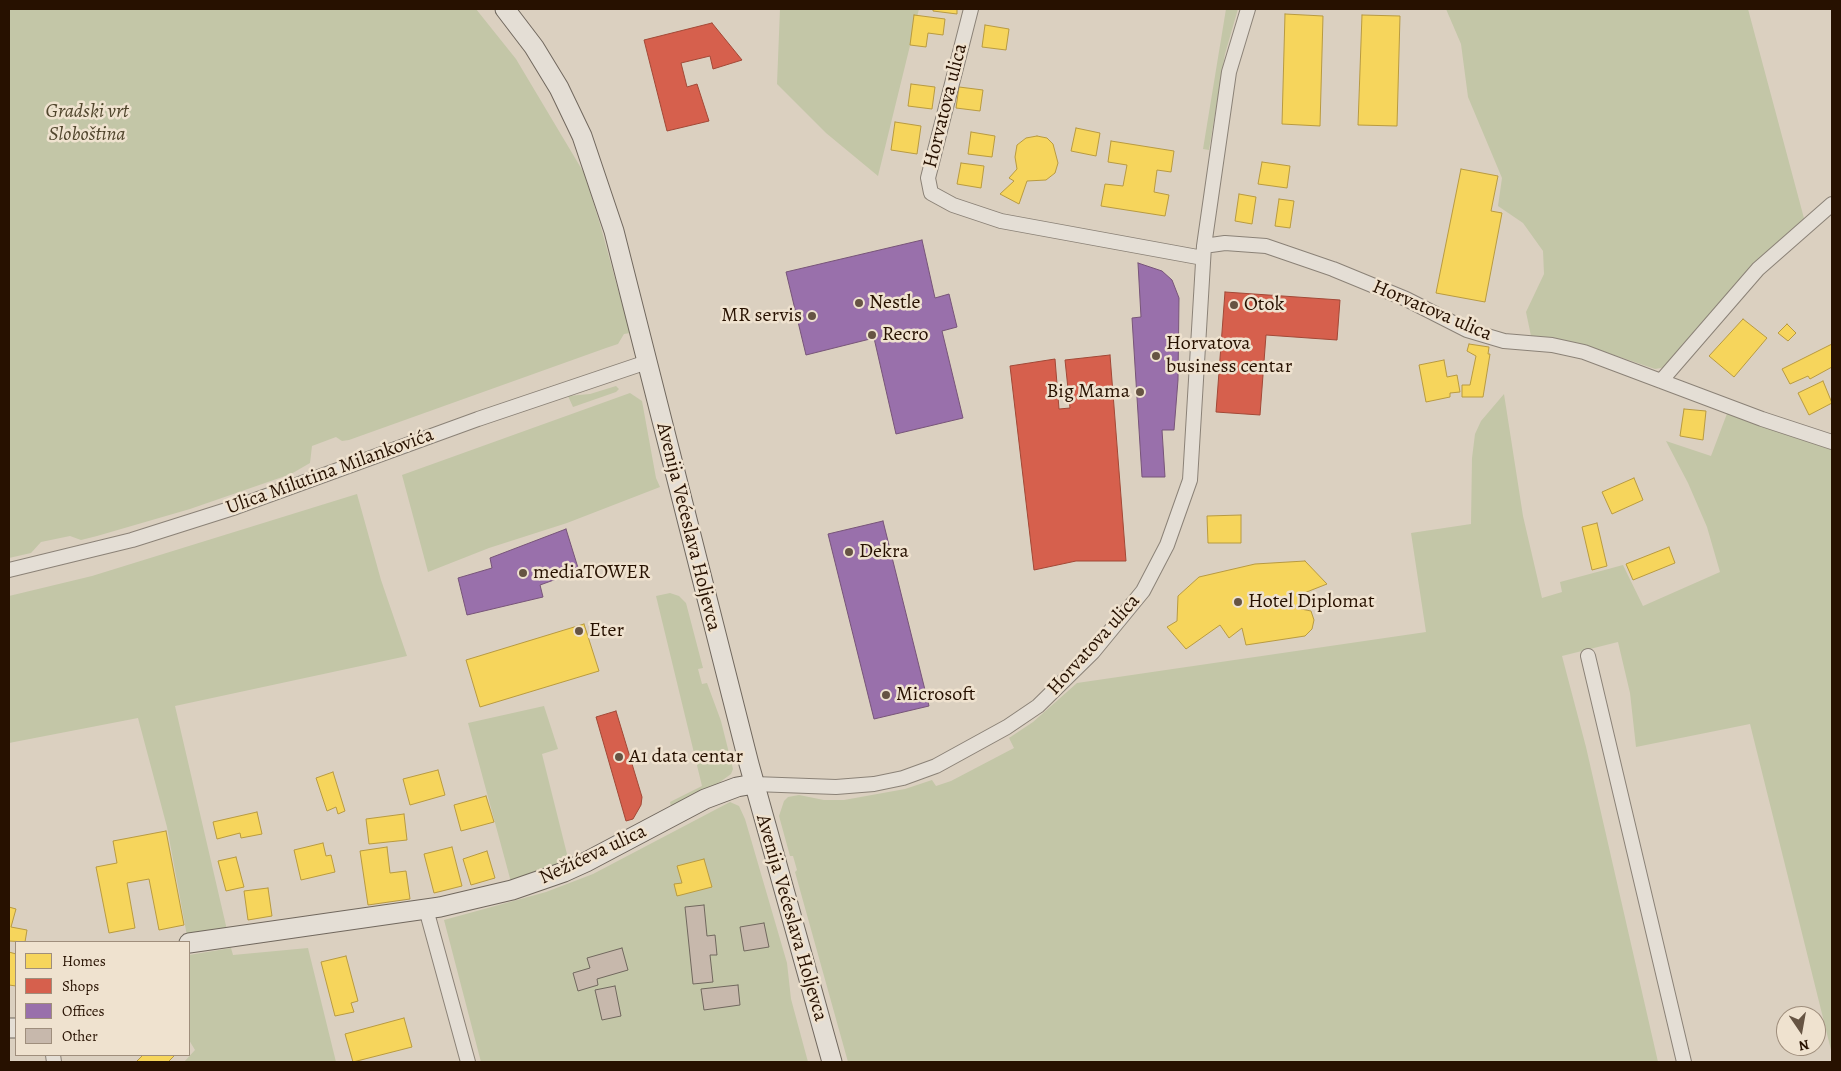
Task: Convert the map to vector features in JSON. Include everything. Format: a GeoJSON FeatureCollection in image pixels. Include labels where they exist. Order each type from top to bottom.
{"type":"FeatureCollection","features":[{"type":"Feature","properties":{"kind":"street","name":"Avenija Većeslava Holjevca"},"geometry":{"type":"LineString","coordinates":[[505,9],[534,47],[554,80],[582,136],[614,231],[698,572],[754,784],[832,1062]]}},
{"type":"Feature","properties":{"kind":"street","name":"Horvatova ulica"},"geometry":{"type":"LineString","coordinates":[[971,9],[928,178],[932,193],[953,205],[1001,221],[1204,252],[1225,243],[1266,246],[1333,269],[1406,298],[1467,330],[1504,341],[1552,345],[1584,352],[1762,419],[1832,442]]}},
{"type":"Feature","properties":{"kind":"street","name":"Horvatova ulica"},"geometry":{"type":"LineString","coordinates":[[754,784],[836,787],[874,784],[903,778],[936,766],[1006,727],[1038,706],[1093,652],[1143,592],[1167,545],[1190,480],[1204,252],[1228,72],[1248,9]]}},
{"type":"Feature","properties":{"kind":"street"},"geometry":{"type":"LineString","coordinates":[[1661,381],[1758,268],[1832,204]]}},
{"type":"Feature","properties":{"kind":"street","name":"Ulica Milutina Milankovića"},"geometry":{"type":"LineString","coordinates":[[9,570],[132,540],[236,507],[478,419],[647,362]]}},
{"type":"Feature","properties":{"kind":"street"},"geometry":{"type":"LineString","coordinates":[[1588,656],[1684,1062]]}},
{"type":"Feature","properties":{"kind":"street","name":"Nežićeva ulica"},"geometry":{"type":"LineString","coordinates":[[190,943],[426,909],[512,890],[564,872],[700,801],[725,791],[754,784]]}},
{"type":"Feature","properties":{"kind":"street"},"geometry":{"type":"LineString","coordinates":[[426,909],[468,1062]]}},
{"type":"Feature","properties":{"kind":"green space","name":"Gradski vrt Sloboština"},"geometry":{"type":"Polygon","coordinates":[[[9,9],[476,9],[516,59],[584,173],[630,333],[624,334],[618,344],[349,440],[342,441],[336,437],[312,446],[310,463],[291,474],[190,509],[97,536],[81,540],[70,536],[41,542],[31,553],[9,558],[9,9]]]}},
{"type":"Feature","properties":{"kind":"green space"},"geometry":{"type":"Polygon","coordinates":[[[780,9],[919,9],[878,176],[826,133],[777,84],[780,9]]]}},
{"type":"Feature","properties":{"kind":"green space"},"geometry":{"type":"Polygon","coordinates":[[[1226,9],[1238,9],[1225,54],[1209,150],[1203,149],[1226,9]]]}},
{"type":"Feature","properties":{"kind":"green space"},"geometry":{"type":"Polygon","coordinates":[[[1446,9],[1748,9],[1805,222],[1666,367],[1655,369],[1605,352],[1558,340],[1531,336],[1526,312],[1544,274],[1543,251],[1523,223],[1498,206],[1502,178],[1468,97],[1461,44],[1446,9]]]}},
{"type":"Feature","properties":{"kind":"green space"},"geometry":{"type":"Polygon","coordinates":[[[616,386],[619,389],[616,392],[573,407],[568,396],[590,394],[616,386]]]}},
{"type":"Feature","properties":{"kind":"green space"},"geometry":{"type":"Polygon","coordinates":[[[630,393],[642,401],[656,478],[660,487],[567,523],[489,548],[428,572],[402,475],[630,393]]]}},
{"type":"Feature","properties":{"kind":"green space"},"geometry":{"type":"Polygon","coordinates":[[[1504,394],[1523,516],[1542,598],[1562,592],[1560,582],[1623,565],[1643,606],[1720,572],[1707,527],[1688,483],[1666,441],[1711,456],[1728,411],[1832,447],[1832,1054],[1826,1030],[1826,1006],[1820,1006],[1750,724],[1636,747],[1630,693],[1618,642],[1562,656],[1586,747],[1658,1062],[848,1062],[795,872],[797,870],[793,856],[790,856],[779,816],[784,801],[788,797],[799,795],[824,800],[844,800],[905,789],[932,780],[936,786],[951,781],[1014,748],[1009,738],[1033,722],[1077,683],[1426,632],[1411,533],[1471,524],[1472,458],[1475,434],[1481,421],[1504,394]]]}},
{"type":"Feature","properties":{"kind":"green space"},"geometry":{"type":"Polygon","coordinates":[[[357,494],[381,580],[407,656],[175,706],[227,930],[187,936],[167,827],[138,718],[9,743],[9,596],[92,576],[357,494]]]}},
{"type":"Feature","properties":{"kind":"green space"},"geometry":{"type":"Polygon","coordinates":[[[670,593],[679,596],[686,603],[703,668],[698,669],[702,684],[707,683],[721,721],[733,769],[731,774],[720,782],[671,807],[670,802],[702,786],[656,596],[670,593]]]}},
{"type":"Feature","properties":{"kind":"green space"},"geometry":{"type":"Polygon","coordinates":[[[544,706],[558,749],[542,754],[569,862],[511,882],[468,723],[544,706]]]}},
{"type":"Feature","properties":{"kind":"green space"},"geometry":{"type":"Polygon","coordinates":[[[730,802],[739,806],[745,819],[787,963],[791,999],[808,1062],[481,1062],[444,920],[546,892],[593,874],[730,802]]]}},
{"type":"Feature","properties":{"kind":"green space"},"geometry":{"type":"Polygon","coordinates":[[[231,948],[233,955],[308,948],[336,1062],[184,1062],[195,1050],[190,1042],[190,955],[231,948]]]}},
{"type":"Feature","properties":{"kind":"building: Homes"},"geometry":{"type":"Polygon","coordinates":[[[933,9],[957,9],[957,14],[933,11],[933,9]]]}},
{"type":"Feature","properties":{"kind":"building: Homes"},"geometry":{"type":"Polygon","coordinates":[[[1285,14],[1323,16],[1320,126],[1282,124],[1285,14]]]}},
{"type":"Feature","properties":{"kind":"building: Homes"},"geometry":{"type":"Polygon","coordinates":[[[914,15],[945,19],[943,35],[928,33],[926,47],[910,45],[914,15]]]}},
{"type":"Feature","properties":{"kind":"building: Homes"},"geometry":{"type":"Polygon","coordinates":[[[1362,15],[1400,16],[1397,126],[1358,125],[1362,15]]]}},
{"type":"Feature","properties":{"kind":"building: Homes"},"geometry":{"type":"Polygon","coordinates":[[[985,25],[1009,29],[1006,50],[982,47],[985,25]]]}},
{"type":"Feature","properties":{"kind":"building: Homes"},"geometry":{"type":"Polygon","coordinates":[[[911,84],[935,87],[932,109],[908,106],[911,84]]]}},
{"type":"Feature","properties":{"kind":"building: Homes"},"geometry":{"type":"Polygon","coordinates":[[[959,87],[983,90],[980,111],[956,108],[959,87]]]}},
{"type":"Feature","properties":{"kind":"building: Homes"},"geometry":{"type":"Polygon","coordinates":[[[895,122],[921,126],[917,154],[891,150],[895,122]]]}},
{"type":"Feature","properties":{"kind":"building: Homes"},"geometry":{"type":"Polygon","coordinates":[[[1076,128],[1100,133],[1096,156],[1071,151],[1076,128]]]}},
{"type":"Feature","properties":{"kind":"building: Homes"},"geometry":{"type":"Polygon","coordinates":[[[971,132],[995,136],[992,157],[968,154],[971,132]]]}},
{"type":"Feature","properties":{"kind":"building: Homes"},"geometry":{"type":"Polygon","coordinates":[[[1037,136],[1047,138],[1053,144],[1058,163],[1055,173],[1046,180],[1027,181],[1019,204],[1000,194],[1014,181],[1009,178],[1017,169],[1015,157],[1017,145],[1026,138],[1037,136]]]}},
{"type":"Feature","properties":{"kind":"building: Homes"},"geometry":{"type":"Polygon","coordinates":[[[1111,141],[1174,151],[1171,172],[1157,170],[1154,192],[1169,195],[1165,216],[1101,206],[1105,184],[1123,186],[1127,165],[1108,162],[1111,141]]]}},
{"type":"Feature","properties":{"kind":"building: Homes"},"geometry":{"type":"Polygon","coordinates":[[[1262,162],[1290,166],[1287,188],[1258,184],[1262,162]]]}},
{"type":"Feature","properties":{"kind":"building: Homes"},"geometry":{"type":"Polygon","coordinates":[[[961,163],[984,166],[981,188],[957,184],[961,163]]]}},
{"type":"Feature","properties":{"kind":"building: Homes"},"geometry":{"type":"Polygon","coordinates":[[[1461,169],[1498,176],[1491,211],[1502,213],[1485,302],[1436,293],[1461,169]]]}},
{"type":"Feature","properties":{"kind":"building: Homes"},"geometry":{"type":"Polygon","coordinates":[[[1239,194],[1256,197],[1252,224],[1235,221],[1239,194]]]}},
{"type":"Feature","properties":{"kind":"building: Homes"},"geometry":{"type":"Polygon","coordinates":[[[1279,199],[1294,201],[1290,228],[1275,226],[1279,199]]]}},
{"type":"Feature","properties":{"kind":"building: Homes"},"geometry":{"type":"Polygon","coordinates":[[[1743,319],[1767,338],[1734,377],[1709,356],[1743,319]]]}},
{"type":"Feature","properties":{"kind":"building: Homes"},"geometry":{"type":"Polygon","coordinates":[[[1787,324],[1796,333],[1788,341],[1778,333],[1787,324]]]}},
{"type":"Feature","properties":{"kind":"building: Homes"},"geometry":{"type":"Polygon","coordinates":[[[1469,344],[1489,347],[1488,354],[1490,354],[1483,397],[1462,397],[1462,385],[1470,385],[1476,356],[1467,351],[1469,344]]]}},
{"type":"Feature","properties":{"kind":"building: Homes"},"geometry":{"type":"Polygon","coordinates":[[[1832,344],[1832,367],[1810,379],[1808,376],[1790,384],[1782,369],[1832,344]]]}},
{"type":"Feature","properties":{"kind":"building: Homes"},"geometry":{"type":"Polygon","coordinates":[[[1444,360],[1447,377],[1457,375],[1460,392],[1450,393],[1450,397],[1426,402],[1419,365],[1444,360]]]}},
{"type":"Feature","properties":{"kind":"building: Homes"},"geometry":{"type":"Polygon","coordinates":[[[1823,381],[1832,403],[1809,415],[1798,393],[1823,381]]]}},
{"type":"Feature","properties":{"kind":"building: Homes"},"geometry":{"type":"Polygon","coordinates":[[[1684,409],[1706,411],[1703,440],[1680,436],[1684,409]]]}},
{"type":"Feature","properties":{"kind":"building: Homes"},"geometry":{"type":"Polygon","coordinates":[[[1634,478],[1643,500],[1612,514],[1602,492],[1634,478]]]}},
{"type":"Feature","properties":{"kind":"building: Homes"},"geometry":{"type":"Polygon","coordinates":[[[1241,515],[1241,543],[1208,543],[1207,516],[1241,515]]]}},
{"type":"Feature","properties":{"kind":"building: Homes"},"geometry":{"type":"Polygon","coordinates":[[[1597,523],[1607,566],[1592,570],[1582,527],[1597,523]]]}},
{"type":"Feature","properties":{"kind":"building: Homes"},"geometry":{"type":"Polygon","coordinates":[[[1669,547],[1675,563],[1633,580],[1626,564],[1669,547]]]}},
{"type":"Feature","properties":{"kind":"building: Homes","name":"Hotel Diplomat"},"geometry":{"type":"Polygon","coordinates":[[[1305,561],[1327,584],[1299,595],[1301,609],[1311,611],[1314,620],[1312,629],[1305,636],[1246,645],[1242,628],[1229,638],[1220,625],[1186,649],[1167,627],[1177,621],[1178,596],[1199,577],[1255,564],[1305,561]]]}},
{"type":"Feature","properties":{"kind":"building: Homes"},"geometry":{"type":"Polygon","coordinates":[[[584,624],[599,671],[480,707],[466,660],[584,624]]]}},
{"type":"Feature","properties":{"kind":"building: Homes"},"geometry":{"type":"Polygon","coordinates":[[[438,770],[445,795],[410,805],[403,779],[438,770]]]}},
{"type":"Feature","properties":{"kind":"building: Homes"},"geometry":{"type":"Polygon","coordinates":[[[333,772],[345,811],[338,814],[336,807],[327,811],[316,778],[333,772]]]}},
{"type":"Feature","properties":{"kind":"building: Homes"},"geometry":{"type":"Polygon","coordinates":[[[486,796],[494,822],[461,831],[454,805],[486,796]]]}},
{"type":"Feature","properties":{"kind":"building: Homes"},"geometry":{"type":"Polygon","coordinates":[[[257,812],[262,834],[241,838],[240,833],[217,839],[213,822],[257,812]]]}},
{"type":"Feature","properties":{"kind":"building: Homes"},"geometry":{"type":"Polygon","coordinates":[[[404,814],[407,840],[369,844],[366,819],[404,814]]]}},
{"type":"Feature","properties":{"kind":"building: Homes"},"geometry":{"type":"Polygon","coordinates":[[[166,831],[184,925],[159,930],[149,879],[127,883],[135,928],[109,933],[96,867],[117,863],[113,841],[166,831]]]}},
{"type":"Feature","properties":{"kind":"building: Homes"},"geometry":{"type":"Polygon","coordinates":[[[323,843],[326,856],[331,855],[335,872],[301,880],[294,850],[323,843]]]}},
{"type":"Feature","properties":{"kind":"building: Homes"},"geometry":{"type":"Polygon","coordinates":[[[387,847],[390,873],[406,871],[410,899],[368,905],[360,851],[387,847]]]}},
{"type":"Feature","properties":{"kind":"building: Homes"},"geometry":{"type":"Polygon","coordinates":[[[452,847],[462,886],[434,893],[424,854],[452,847]]]}},
{"type":"Feature","properties":{"kind":"building: Homes"},"geometry":{"type":"Polygon","coordinates":[[[487,851],[495,878],[471,885],[463,859],[487,851]]]}},
{"type":"Feature","properties":{"kind":"building: Homes"},"geometry":{"type":"Polygon","coordinates":[[[236,857],[244,887],[226,891],[218,861],[236,857]]]}},
{"type":"Feature","properties":{"kind":"building: Homes"},"geometry":{"type":"Polygon","coordinates":[[[704,859],[712,887],[677,896],[674,884],[682,883],[677,866],[704,859]]]}},
{"type":"Feature","properties":{"kind":"building: Homes"},"geometry":{"type":"Polygon","coordinates":[[[268,888],[272,916],[248,920],[244,891],[268,888]]]}},
{"type":"Feature","properties":{"kind":"building: Homes"},"geometry":{"type":"Polygon","coordinates":[[[9,907],[16,909],[11,927],[27,930],[25,941],[9,941],[9,907]]]}},
{"type":"Feature","properties":{"kind":"building: Homes"},"geometry":{"type":"Polygon","coordinates":[[[9,952],[15,954],[15,986],[9,985],[9,952]]]}},
{"type":"Feature","properties":{"kind":"building: Homes"},"geometry":{"type":"Polygon","coordinates":[[[346,956],[358,1001],[351,1003],[354,1012],[335,1016],[321,962],[346,956]]]}},
{"type":"Feature","properties":{"kind":"building: Homes"},"geometry":{"type":"Polygon","coordinates":[[[404,1018],[412,1047],[353,1062],[345,1034],[404,1018]]]}},
{"type":"Feature","properties":{"kind":"building: Homes"},"geometry":{"type":"Polygon","coordinates":[[[142,1056],[174,1056],[168,1062],[136,1062],[142,1056]]]}},
{"type":"Feature","properties":{"kind":"building: Shops"},"geometry":{"type":"Polygon","coordinates":[[[712,23],[742,60],[713,69],[710,56],[681,63],[687,87],[697,84],[709,121],[667,131],[644,40],[712,23]]]}},
{"type":"Feature","properties":{"kind":"building: Shops"},"geometry":{"type":"Polygon","coordinates":[[[1225,292],[1340,300],[1337,340],[1266,335],[1260,415],[1216,412],[1225,292]]]}},
{"type":"Feature","properties":{"kind":"building: Shops"},"geometry":{"type":"Polygon","coordinates":[[[1110,355],[1126,561],[1076,561],[1034,570],[1010,366],[1055,359],[1059,409],[1070,408],[1065,360],[1110,355]]]}},
{"type":"Feature","properties":{"kind":"building: Shops","name":"A1 data centar"},"geometry":{"type":"Polygon","coordinates":[[[616,711],[642,797],[641,805],[633,819],[626,821],[596,717],[616,711]]]}},
{"type":"Feature","properties":{"kind":"building: Offices","name":"Recro"},"geometry":{"type":"Polygon","coordinates":[[[922,240],[935,298],[949,294],[957,327],[942,331],[963,418],[896,434],[874,338],[806,355],[786,272],[922,240]]]}},
{"type":"Feature","properties":{"kind":"building: Offices","name":"Horvatova business centar"},"geometry":{"type":"Polygon","coordinates":[[[1138,263],[1162,271],[1172,280],[1179,298],[1178,380],[1174,430],[1162,430],[1165,477],[1142,477],[1132,318],[1141,317],[1138,263]]]}},
{"type":"Feature","properties":{"kind":"building: Offices"},"geometry":{"type":"Polygon","coordinates":[[[883,521],[929,706],[874,719],[828,534],[883,521]]]}},
{"type":"Feature","properties":{"kind":"building: Offices","name":"mediaTOWER"},"geometry":{"type":"Polygon","coordinates":[[[566,529],[579,571],[540,585],[543,597],[467,615],[458,578],[492,568],[490,558],[566,529]]]}},
{"type":"Feature","properties":{"kind":"building: Other"},"geometry":{"type":"Polygon","coordinates":[[[704,905],[707,936],[715,935],[717,955],[710,955],[713,982],[693,984],[685,907],[704,905]]]}},
{"type":"Feature","properties":{"kind":"building: Other"},"geometry":{"type":"Polygon","coordinates":[[[764,923],[769,947],[744,951],[740,927],[764,923]]]}},
{"type":"Feature","properties":{"kind":"building: Other"},"geometry":{"type":"Polygon","coordinates":[[[622,948],[628,970],[597,979],[598,985],[578,991],[573,973],[590,968],[587,958],[622,948]]]}},
{"type":"Feature","properties":{"kind":"building: Other"},"geometry":{"type":"Polygon","coordinates":[[[738,985],[740,1005],[704,1010],[701,989],[738,985]]]}},
{"type":"Feature","properties":{"kind":"building: Other"},"geometry":{"type":"Polygon","coordinates":[[[615,986],[621,1016],[602,1020],[595,990],[615,986]]]}},
{"type":"Feature","properties":{"kind":"place","name":"Nestle"},"geometry":{"type":"Point","coordinates":[859,303]}},
{"type":"Feature","properties":{"kind":"place","name":"Otok"},"geometry":{"type":"Point","coordinates":[1234,305]}},
{"type":"Feature","properties":{"kind":"place","name":"MR servis"},"geometry":{"type":"Point","coordinates":[812,316]}},
{"type":"Feature","properties":{"kind":"place","name":"Recro"},"geometry":{"type":"Point","coordinates":[872,335]}},
{"type":"Feature","properties":{"kind":"place","name":"Horvatova business centar"},"geometry":{"type":"Point","coordinates":[1156,356]}},
{"type":"Feature","properties":{"kind":"place","name":"Big Mama"},"geometry":{"type":"Point","coordinates":[1140,392]}},
{"type":"Feature","properties":{"kind":"place","name":"Dekra"},"geometry":{"type":"Point","coordinates":[849,552]}},
{"type":"Feature","properties":{"kind":"place","name":"mediaTOWER"},"geometry":{"type":"Point","coordinates":[523,573]}},
{"type":"Feature","properties":{"kind":"place","name":"Hotel Diplomat"},"geometry":{"type":"Point","coordinates":[1238,602]}},
{"type":"Feature","properties":{"kind":"place","name":"Eter"},"geometry":{"type":"Point","coordinates":[579,631]}},
{"type":"Feature","properties":{"kind":"place","name":"Microsoft"},"geometry":{"type":"Point","coordinates":[886,695]}},
{"type":"Feature","properties":{"kind":"place","name":"A1 data centar"},"geometry":{"type":"Point","coordinates":[619,757]}}]}
